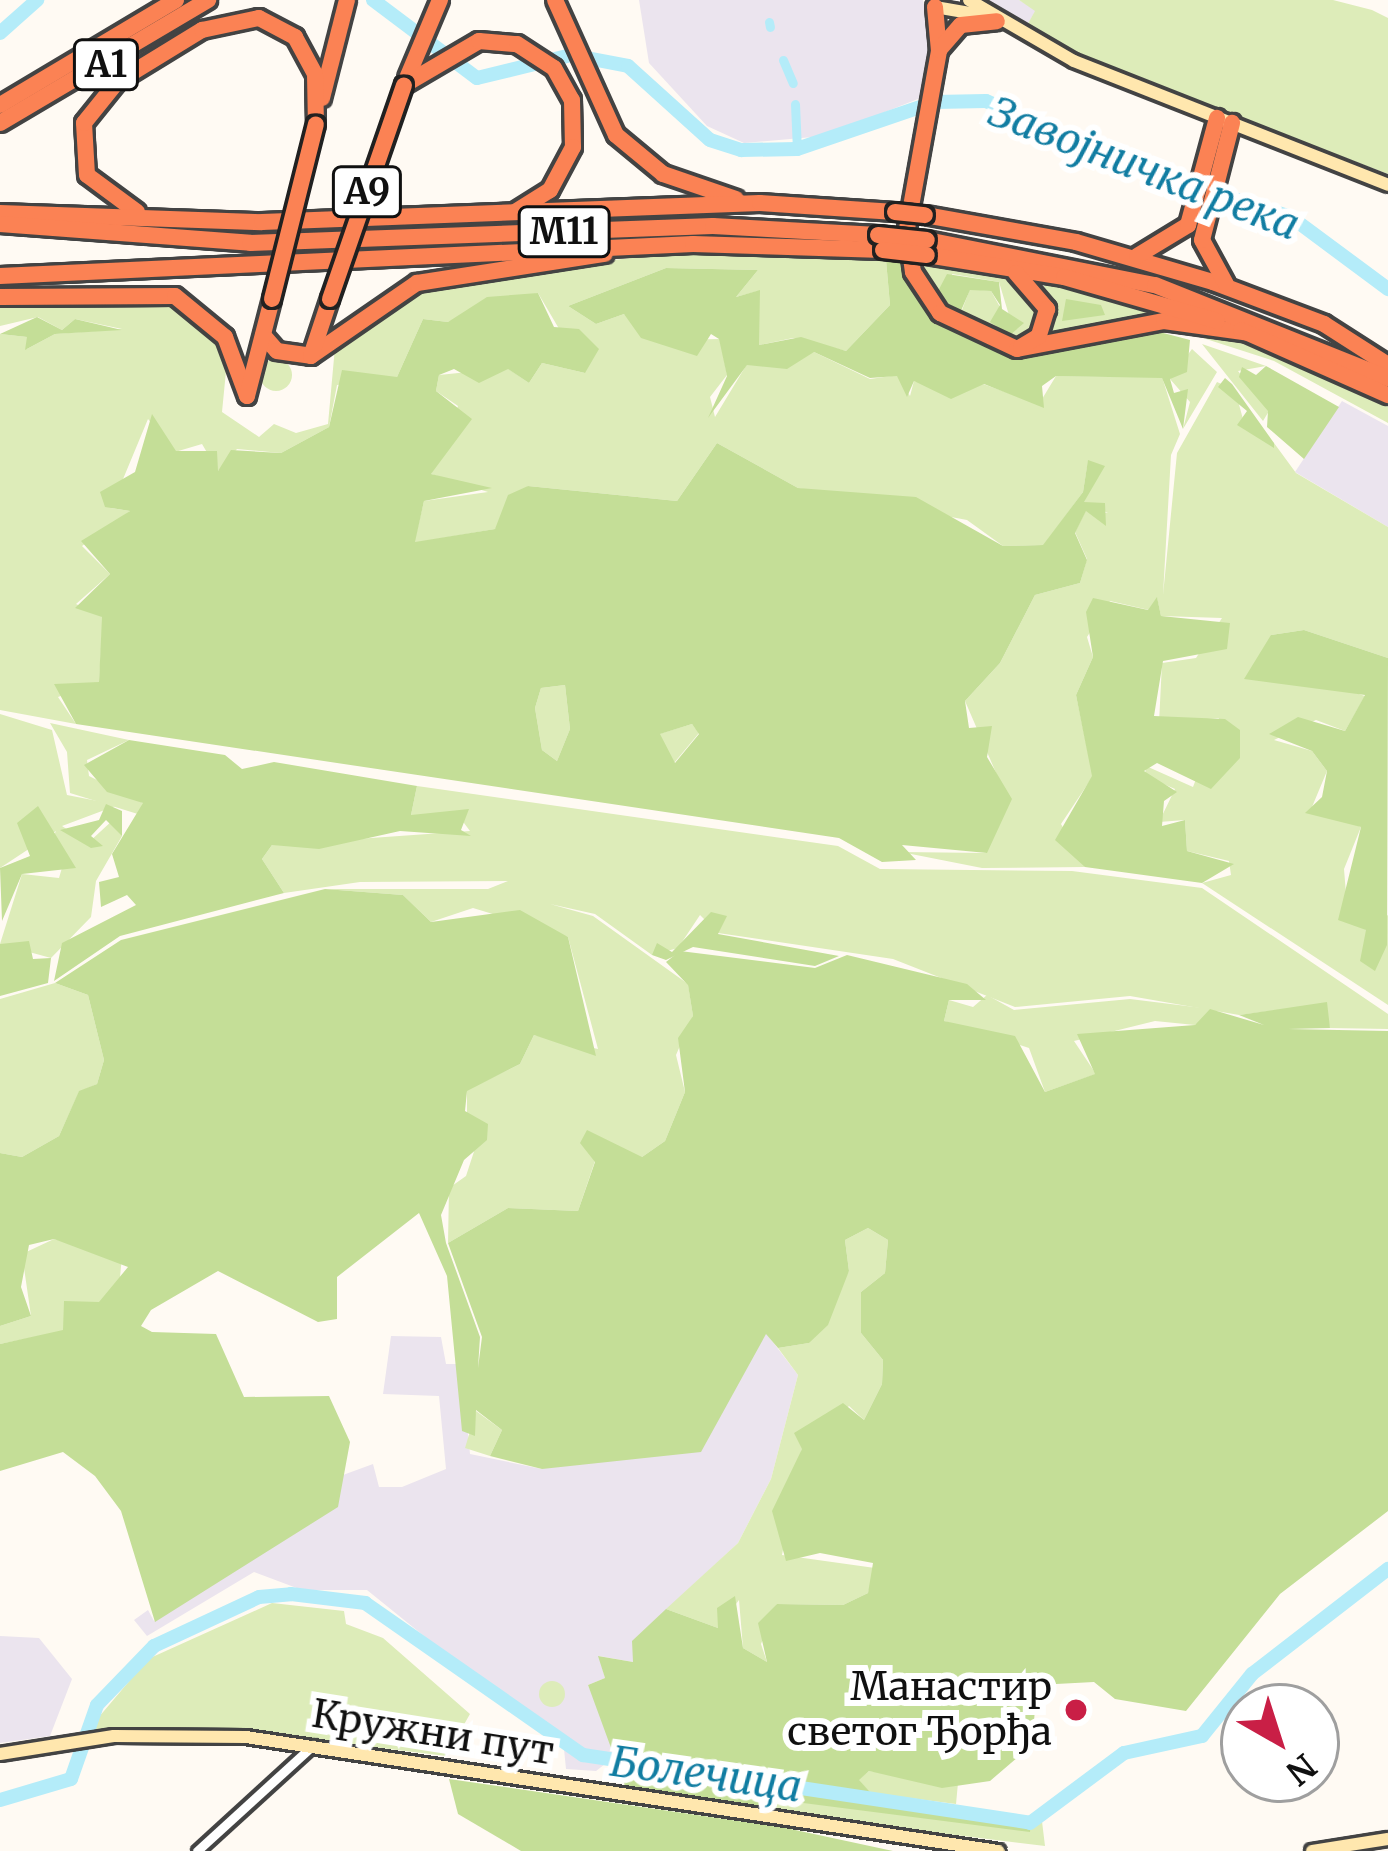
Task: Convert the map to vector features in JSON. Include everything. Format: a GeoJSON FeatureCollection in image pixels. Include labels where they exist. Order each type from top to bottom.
{"type":"FeatureCollection","features":[{"type":"Feature","properties":{"kind":"highway","name":"A1"},"geometry":{"type":"LineString","coordinates":[[0,105],[176,0]]}},
{"type":"Feature","properties":{"kind":"highway","name":"A1"},"geometry":{"type":"LineString","coordinates":[[0,123],[208,0]]}},
{"type":"Feature","properties":{"kind":"highway","name":"A9"},"geometry":{"type":"LineString","coordinates":[[0,297],[175,296],[224,337],[247,396],[347,0]]}},
{"type":"Feature","properties":{"kind":"highway","name":"A9"},"geometry":{"type":"LineString","coordinates":[[311,356],[404,85],[440,0]]}},
{"type":"Feature","properties":{"kind":"highway"},"geometry":{"type":"LineString","coordinates":[[555,0],[580,71],[607,124],[650,166],[760,203]]}},
{"type":"Feature","properties":{"kind":"highway"},"geometry":{"type":"LineString","coordinates":[[934,3],[939,51],[907,217],[913,272],[954,325],[1008,348],[1164,322],[1250,334]]}},
{"type":"Feature","properties":{"kind":"highway"},"geometry":{"type":"LineString","coordinates":[[179,221],[101,195],[81,135],[117,82],[237,18],[270,21],[302,44],[316,124]]}},
{"type":"Feature","properties":{"kind":"highway"},"geometry":{"type":"LineString","coordinates":[[939,51],[961,25],[1004,25]]}},
{"type":"Feature","properties":{"kind":"highway"},"geometry":{"type":"LineString","coordinates":[[404,85],[447,51],[490,40],[540,56],[569,92],[575,136],[562,173],[534,204],[496,216]]}},
{"type":"Feature","properties":{"kind":"highway"},"geometry":{"type":"LineString","coordinates":[[1225,121],[1204,199],[1205,254],[1237,291]]}},
{"type":"Feature","properties":{"kind":"highway"},"geometry":{"type":"LineString","coordinates":[[1122,254],[1171,244],[1204,199]]}},
{"type":"Feature","properties":{"kind":"highway"},"geometry":{"type":"LineString","coordinates":[[0,213],[179,221],[496,216],[760,203],[925,215],[1122,254],[1237,291],[1324,324],[1388,365]]}},
{"type":"Feature","properties":{"kind":"highway","name":"M11"},"geometry":{"type":"LineString","coordinates":[[0,224],[250,243],[713,226],[880,242],[1155,284],[1388,378]]}},
{"type":"Feature","properties":{"kind":"highway","name":"M11"},"geometry":{"type":"LineString","coordinates":[[0,276],[627,247],[880,242]]}},
{"type":"Feature","properties":{"kind":"highway"},"geometry":{"type":"LineString","coordinates":[[263,335],[277,351],[311,356],[417,283],[627,247]]}},
{"type":"Feature","properties":{"kind":"highway","name":"M11"},"geometry":{"type":"LineString","coordinates":[[927,248],[1250,334],[1388,395]]}},
{"type":"Feature","properties":{"kind":"highway"},"geometry":{"type":"LineString","coordinates":[[987,263],[1032,280],[1046,302],[1037,338],[1008,348]]}},
{"type":"Feature","properties":{"kind":"main road"},"geometry":{"type":"LineString","coordinates":[[934,3],[971,1],[1004,25]]}},
{"type":"Feature","properties":{"kind":"main road"},"geometry":{"type":"LineString","coordinates":[[934,3],[1004,25],[1225,121],[1388,185]]}},
{"type":"Feature","properties":{"kind":"main road","name":"Кружни пут"},"geometry":{"type":"LineString","coordinates":[[0,1754],[94,1738],[314,1745],[998,1851]]}},
{"type":"Feature","properties":{"kind":"main road"},"geometry":{"type":"LineString","coordinates":[[1312,1851],[1388,1839]]}},
{"type":"Feature","properties":{"kind":"street"},"geometry":{"type":"LineString","coordinates":[[197,1851],[314,1745]]}},
{"type":"Feature","properties":{"kind":"shaded area"},"geometry":{"type":"Polygon","coordinates":[[[639,0],[923,0],[932,43],[923,97],[824,136],[744,143],[707,126],[649,63],[639,0]]]}},
{"type":"Feature","properties":{"kind":"shaded area"},"geometry":{"type":"Polygon","coordinates":[[[984,0],[1019,0],[1036,10],[1026,27],[984,0]]]}},
{"type":"Feature","properties":{"kind":"shaded area"},"geometry":{"type":"Polygon","coordinates":[[[1342,401],[1388,426],[1388,527],[1295,472],[1342,401]]]}},
{"type":"Feature","properties":{"kind":"shaded area"},"geometry":{"type":"Polygon","coordinates":[[[766,1333],[798,1375],[771,1479],[738,1543],[633,1641],[633,1662],[599,1656],[605,1678],[588,1685],[618,1754],[596,1771],[566,1769],[564,1749],[367,1590],[302,1590],[254,1572],[147,1636],[134,1620],[148,1610],[154,1621],[332,1495],[343,1475],[373,1464],[379,1487],[402,1487],[446,1469],[439,1396],[383,1394],[391,1336],[441,1337],[446,1364],[461,1364],[470,1454],[542,1469],[766,1333]]]}},
{"type":"Feature","properties":{"kind":"shaded area"},"geometry":{"type":"Polygon","coordinates":[[[0,1636],[39,1638],[72,1679],[50,1736],[0,1743],[0,1636]]]}},
{"type":"Feature","properties":{"kind":"green space"},"geometry":{"type":"Polygon","coordinates":[[[1019,0],[1333,0],[1372,10],[1388,18],[1388,174],[1108,68],[1026,27],[1035,11],[1019,0]]]}},
{"type":"Feature","properties":{"kind":"green space"},"geometry":{"type":"Polygon","coordinates":[[[769,252],[886,260],[890,305],[846,351],[793,338],[759,345],[758,291],[736,297],[758,270],[666,268],[568,306],[596,324],[624,314],[668,340],[720,339],[727,375],[710,397],[715,417],[747,364],[814,352],[870,379],[898,375],[910,396],[914,381],[955,392],[983,384],[1039,404],[1056,376],[1162,377],[1180,434],[1171,455],[1163,595],[1177,453],[1217,382],[1235,390],[1246,430],[1274,443],[1296,473],[1388,527],[1388,658],[1304,630],[1271,635],[1334,686],[1365,696],[1345,731],[1316,720],[1274,740],[1312,751],[1327,771],[1312,807],[1361,827],[1344,869],[1347,906],[1366,930],[1388,915],[1388,1005],[1202,883],[1231,875],[1229,861],[1187,851],[1185,820],[1159,822],[1175,789],[1145,776],[1146,766],[1193,787],[1219,718],[1159,723],[1162,663],[1196,658],[1222,618],[1161,616],[1157,598],[1149,610],[1110,601],[1087,637],[1093,657],[1076,695],[1093,776],[1061,824],[1085,867],[982,868],[901,852],[986,853],[1003,789],[965,701],[1000,663],[1035,595],[1080,583],[1087,559],[1075,532],[1086,510],[1108,513],[1084,502],[1088,461],[1083,492],[1044,545],[1003,546],[967,520],[798,488],[717,443],[677,501],[528,486],[495,529],[414,543],[424,501],[488,492],[431,474],[458,406],[436,391],[439,375],[507,368],[529,383],[542,363],[585,373],[538,293],[448,322],[423,319],[397,377],[337,385],[329,427],[281,453],[237,449],[218,471],[202,444],[175,452],[148,419],[111,508],[130,511],[82,546],[110,574],[76,604],[103,617],[99,682],[58,697],[76,724],[0,710],[0,334],[27,337],[27,349],[55,334],[122,329],[75,319],[62,330],[38,317],[0,326],[0,302],[177,303],[214,330],[227,361],[222,412],[259,437],[274,424],[296,433],[328,424],[335,347],[417,287],[666,253],[769,252]]]}},
{"type":"Feature","properties":{"kind":"green space"},"geometry":{"type":"Polygon","coordinates":[[[886,260],[905,263],[938,318],[999,352],[1148,329],[1190,340],[1187,372],[1170,379],[1174,393],[1188,389],[1183,429],[1162,378],[1056,376],[1042,386],[1044,408],[984,384],[951,399],[914,381],[907,397],[897,376],[870,378],[814,352],[787,369],[747,365],[708,418],[727,376],[719,339],[711,334],[697,356],[641,338],[624,314],[596,324],[568,306],[666,268],[758,270],[736,297],[760,290],[759,345],[801,337],[846,351],[890,305],[886,260]]]}},
{"type":"Feature","properties":{"kind":"green space"},"geometry":{"type":"Polygon","coordinates":[[[916,263],[1008,275],[1038,294],[1040,326],[1012,344],[955,320],[916,263]],[[952,274],[951,301],[962,310],[970,289],[991,291],[1014,332],[999,282],[952,274]]]}},
{"type":"Feature","properties":{"kind":"green space"},"geometry":{"type":"Polygon","coordinates":[[[947,274],[999,282],[1002,309],[1024,323],[1010,335],[990,322],[1000,305],[991,291],[970,290],[960,313],[937,293],[947,274]]]}},
{"type":"Feature","properties":{"kind":"green space"},"geometry":{"type":"Polygon","coordinates":[[[1043,283],[1179,319],[1044,341],[1052,312],[1043,283]]]}},
{"type":"Feature","properties":{"kind":"green space"},"geometry":{"type":"Polygon","coordinates":[[[538,293],[554,327],[579,329],[599,349],[585,373],[542,363],[529,383],[508,369],[479,383],[454,369],[439,375],[436,391],[472,419],[431,474],[492,488],[424,501],[415,542],[495,529],[508,495],[528,486],[677,501],[717,443],[798,488],[916,497],[1003,546],[1043,545],[1083,492],[1088,460],[1105,466],[1084,502],[1105,503],[1106,526],[1086,511],[1075,533],[1087,560],[1080,583],[1035,595],[1000,663],[965,701],[969,728],[992,726],[987,757],[1012,799],[987,853],[902,845],[916,860],[882,862],[839,838],[76,724],[54,684],[99,682],[102,617],[75,608],[110,574],[81,541],[130,511],[105,507],[100,492],[135,472],[152,414],[176,451],[217,451],[218,471],[231,450],[281,453],[329,427],[342,370],[397,377],[423,319],[448,322],[487,297],[538,293]],[[565,685],[541,688],[535,708],[542,750],[557,761],[570,729],[565,685]],[[692,724],[660,734],[675,763],[699,734],[692,724]]]}},
{"type":"Feature","properties":{"kind":"green space"},"geometry":{"type":"Polygon","coordinates":[[[1066,299],[1101,305],[1105,315],[1062,321],[1066,299]]]}},
{"type":"Feature","properties":{"kind":"green space"},"geometry":{"type":"Polygon","coordinates":[[[37,317],[62,330],[75,319],[122,330],[55,334],[25,350],[27,337],[0,334],[37,317]]]}},
{"type":"Feature","properties":{"kind":"green space"},"geometry":{"type":"Polygon","coordinates":[[[1175,329],[1237,341],[1341,383],[1388,407],[1388,423],[1274,361],[1175,329]]]}},
{"type":"Feature","properties":{"kind":"green space"},"geometry":{"type":"Polygon","coordinates":[[[1202,344],[1266,366],[1238,371],[1269,411],[1263,421],[1202,344]]]}},
{"type":"Feature","properties":{"kind":"green space"},"geometry":{"type":"Polygon","coordinates":[[[1192,349],[1217,372],[1183,429],[1190,402],[1170,379],[1192,349]]]}},
{"type":"Feature","properties":{"kind":"green space"},"geometry":{"type":"Polygon","coordinates":[[[276,359],[288,363],[292,375],[288,387],[276,391],[264,387],[260,375],[264,363],[276,359]]]}},
{"type":"Feature","properties":{"kind":"green space"},"geometry":{"type":"Polygon","coordinates":[[[1266,366],[1339,407],[1304,459],[1267,427],[1268,411],[1239,377],[1242,367],[1256,375],[1266,366]]]}},
{"type":"Feature","properties":{"kind":"green space"},"geometry":{"type":"Polygon","coordinates":[[[1225,378],[1274,448],[1237,425],[1247,411],[1218,387],[1225,378]]]}},
{"type":"Feature","properties":{"kind":"green space"},"geometry":{"type":"Polygon","coordinates":[[[1157,597],[1161,616],[1230,623],[1227,649],[1163,661],[1154,716],[1225,719],[1240,730],[1240,758],[1211,789],[1157,763],[1144,771],[1177,792],[1164,801],[1162,826],[1185,820],[1187,851],[1234,864],[1202,883],[1085,867],[1055,840],[1092,776],[1076,695],[1093,657],[1086,612],[1093,598],[1148,610],[1157,597]]]}},
{"type":"Feature","properties":{"kind":"green space"},"geometry":{"type":"Polygon","coordinates":[[[1304,630],[1388,658],[1387,945],[1375,971],[1360,961],[1366,930],[1338,920],[1361,827],[1305,813],[1322,797],[1327,771],[1312,751],[1269,734],[1298,717],[1345,731],[1365,695],[1244,679],[1271,635],[1304,630]]]}},
{"type":"Feature","properties":{"kind":"green space"},"geometry":{"type":"Polygon","coordinates":[[[565,685],[570,729],[557,761],[542,750],[535,708],[541,688],[565,685]]]}},
{"type":"Feature","properties":{"kind":"green space"},"geometry":{"type":"Polygon","coordinates":[[[0,714],[52,730],[67,795],[118,805],[62,826],[88,843],[113,820],[122,836],[96,881],[91,917],[51,958],[0,944],[22,874],[59,878],[66,854],[51,841],[56,831],[0,868],[0,714]]]}},
{"type":"Feature","properties":{"kind":"green space"},"geometry":{"type":"Polygon","coordinates":[[[50,723],[129,740],[87,760],[89,776],[143,803],[141,815],[70,793],[67,752],[50,723]]]}},
{"type":"Feature","properties":{"kind":"green space"},"geometry":{"type":"Polygon","coordinates":[[[692,724],[699,733],[674,763],[659,734],[692,724]]]}},
{"type":"Feature","properties":{"kind":"green space"},"geometry":{"type":"Polygon","coordinates":[[[129,740],[225,755],[242,769],[274,762],[417,786],[411,815],[469,809],[461,830],[471,836],[400,831],[319,849],[272,845],[262,859],[284,893],[120,936],[54,981],[62,943],[136,905],[127,895],[101,907],[99,882],[119,877],[112,854],[143,803],[107,792],[84,765],[129,740]]]}},
{"type":"Feature","properties":{"kind":"green space"},"geometry":{"type":"Polygon","coordinates":[[[417,786],[838,846],[880,869],[1072,871],[1202,888],[1388,1014],[1388,1029],[1330,1028],[1322,1004],[1239,1015],[1130,996],[1015,1007],[893,959],[718,933],[700,915],[678,948],[652,955],[595,914],[550,904],[593,916],[688,984],[693,1016],[676,1055],[685,1092],[665,1141],[642,1157],[595,1161],[578,1211],[508,1208],[448,1243],[449,1188],[466,1176],[483,1124],[467,1117],[467,1090],[520,1064],[534,1035],[598,1049],[568,937],[473,908],[431,922],[403,895],[325,889],[488,889],[508,881],[360,882],[284,893],[262,859],[272,845],[470,831],[458,815],[411,815],[417,786]]]}},
{"type":"Feature","properties":{"kind":"green space"},"geometry":{"type":"Polygon","coordinates":[[[106,804],[122,811],[122,836],[106,820],[91,836],[103,846],[91,848],[60,830],[99,820],[106,804]]]}},
{"type":"Feature","properties":{"kind":"green space"},"geometry":{"type":"Polygon","coordinates":[[[38,806],[76,868],[22,874],[2,921],[0,868],[30,856],[17,823],[38,806]]]}},
{"type":"Feature","properties":{"kind":"green space"},"geometry":{"type":"Polygon","coordinates":[[[325,889],[403,895],[431,922],[520,910],[568,937],[596,1056],[534,1035],[520,1064],[467,1091],[465,1111],[488,1124],[487,1140],[464,1160],[441,1215],[446,1243],[480,1337],[478,1368],[482,1337],[448,1243],[508,1208],[578,1211],[595,1162],[580,1143],[587,1130],[642,1157],[665,1141],[685,1092],[678,1038],[693,1016],[688,985],[666,962],[680,951],[815,968],[847,955],[967,984],[986,1000],[949,1000],[944,1021],[1015,1036],[1045,1092],[1095,1074],[1077,1034],[1195,1025],[1210,1009],[1264,1025],[1239,1015],[1327,1002],[1330,1028],[1288,1029],[1388,1031],[1388,1511],[1280,1594],[1186,1711],[1115,1699],[1094,1682],[1037,1685],[1032,1745],[990,1781],[942,1788],[869,1771],[859,1780],[871,1793],[1031,1819],[1030,1832],[772,1799],[770,1812],[625,1786],[588,1685],[605,1678],[598,1656],[633,1662],[632,1641],[666,1609],[718,1628],[717,1608],[735,1596],[743,1648],[767,1662],[758,1623],[777,1604],[843,1605],[868,1593],[873,1563],[820,1553],[786,1561],[772,1511],[802,1449],[794,1433],[843,1403],[864,1420],[882,1384],[883,1360],[861,1333],[861,1292],[885,1273],[888,1240],[868,1228],[845,1240],[849,1271],[828,1325],[809,1343],[778,1348],[766,1334],[701,1452],[542,1469],[490,1456],[502,1430],[476,1410],[475,1436],[462,1431],[447,1276],[419,1213],[337,1277],[337,1319],[318,1322],[218,1271],[151,1310],[141,1326],[152,1332],[216,1334],[244,1397],[329,1396],[350,1442],[338,1507],[155,1622],[121,1511],[95,1476],[63,1452],[0,1471],[0,1344],[63,1330],[64,1301],[99,1302],[128,1267],[54,1239],[29,1245],[21,1287],[31,1316],[0,1326],[0,1153],[22,1157],[59,1136],[79,1091],[97,1084],[104,1060],[88,995],[55,983],[121,940],[325,889]]]}},
{"type":"Feature","properties":{"kind":"green space"},"geometry":{"type":"Polygon","coordinates":[[[711,912],[727,916],[718,934],[839,956],[815,966],[693,947],[666,960],[652,955],[657,943],[672,952],[711,912]]]}},
{"type":"Feature","properties":{"kind":"green space"},"geometry":{"type":"Polygon","coordinates":[[[29,941],[33,959],[51,958],[48,983],[0,996],[0,944],[29,941]]]}},
{"type":"Feature","properties":{"kind":"green space"},"geometry":{"type":"Polygon","coordinates":[[[55,983],[88,995],[104,1060],[97,1084],[79,1092],[59,1136],[22,1157],[0,1153],[0,999],[55,983]]]}},
{"type":"Feature","properties":{"kind":"green space"},"geometry":{"type":"Polygon","coordinates":[[[987,995],[1014,1010],[1130,999],[1219,1010],[1195,1025],[1155,1021],[1074,1041],[1096,1074],[1045,1092],[1029,1048],[944,1021],[949,1000],[973,1007],[987,995]]]}},
{"type":"Feature","properties":{"kind":"green space"},"geometry":{"type":"Polygon","coordinates":[[[868,1228],[888,1240],[885,1273],[861,1292],[861,1333],[883,1360],[882,1384],[864,1420],[849,1406],[802,1449],[782,1555],[875,1568],[868,1593],[843,1605],[777,1604],[761,1644],[767,1662],[743,1648],[739,1600],[718,1628],[666,1609],[738,1543],[771,1479],[798,1375],[778,1348],[809,1343],[849,1271],[845,1240],[868,1228]]]}},
{"type":"Feature","properties":{"kind":"green space"},"geometry":{"type":"Polygon","coordinates":[[[54,1239],[122,1256],[119,1288],[64,1331],[0,1344],[0,1326],[31,1316],[22,1254],[54,1239]]]}},
{"type":"Feature","properties":{"kind":"green space"},"geometry":{"type":"Polygon","coordinates":[[[476,1411],[502,1430],[490,1456],[465,1448],[476,1411]]]}},
{"type":"Feature","properties":{"kind":"green space"},"geometry":{"type":"Polygon","coordinates":[[[272,1603],[344,1611],[346,1624],[383,1638],[470,1714],[446,1756],[236,1730],[87,1731],[148,1659],[272,1603]]]}},
{"type":"Feature","properties":{"kind":"green space"},"geometry":{"type":"Polygon","coordinates":[[[552,1681],[565,1694],[552,1707],[539,1694],[552,1681]]]}},
{"type":"Feature","properties":{"kind":"green space"},"geometry":{"type":"Polygon","coordinates":[[[869,1771],[958,1783],[956,1804],[871,1793],[858,1780],[869,1771]]]}},
{"type":"Feature","properties":{"kind":"green space"},"geometry":{"type":"Polygon","coordinates":[[[449,1779],[786,1828],[893,1851],[521,1851],[458,1814],[449,1779]]]}},
{"type":"Feature","properties":{"kind":"green space"},"geometry":{"type":"Polygon","coordinates":[[[772,1799],[1034,1828],[1041,1813],[1045,1846],[770,1812],[772,1799]]]}},
{"type":"Feature","properties":{"kind":"waterway","name":"Завојничка река"},"geometry":{"type":"LineString","coordinates":[[0,33],[37,0]]}},
{"type":"Feature","properties":{"kind":"waterway","name":"Завојничка река"},"geometry":{"type":"LineString","coordinates":[[373,0],[477,78],[571,55],[628,66],[710,140],[741,150],[797,149],[935,102],[986,101],[1143,170],[1291,217],[1388,289]]}},
{"type":"Feature","properties":{"kind":"waterway"},"geometry":{"type":"LineString","coordinates":[[769,22],[770,27]]}},
{"type":"Feature","properties":{"kind":"waterway"},"geometry":{"type":"LineString","coordinates":[[783,60],[793,83]]}},
{"type":"Feature","properties":{"kind":"waterway"},"geometry":{"type":"LineString","coordinates":[[795,104],[797,149]]}},
{"type":"Feature","properties":{"kind":"waterway","name":"Болечица"},"geometry":{"type":"LineString","coordinates":[[0,1800],[71,1779],[97,1705],[154,1646],[259,1597],[291,1594],[365,1603],[583,1755],[1030,1823],[1124,1753],[1202,1736],[1252,1674],[1388,1569]]}},
{"type":"Feature","properties":{"kind":"place","name":"Манастир светог Ђорђа"},"geometry":{"type":"Point","coordinates":[1076,1710]}}]}
